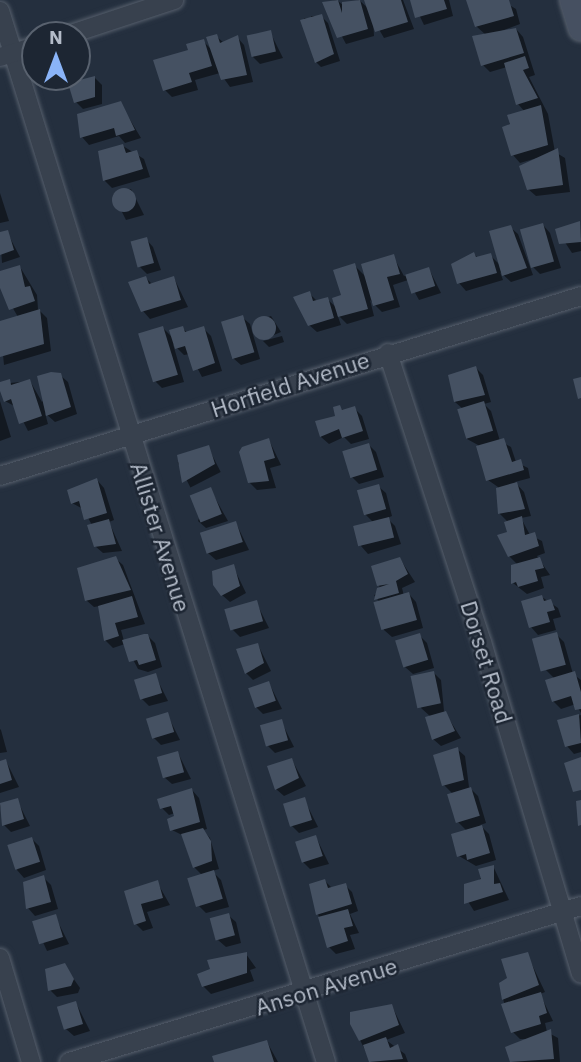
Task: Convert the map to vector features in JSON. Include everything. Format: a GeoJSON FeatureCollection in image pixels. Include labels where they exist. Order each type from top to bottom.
{"type":"FeatureCollection","features":[{"type":"Feature","properties":{"kind":"street"},"geometry":{"type":"LineString","coordinates":[[91,27],[174,0]]}},
{"type":"Feature","properties":{"kind":"street"},"geometry":{"type":"LineString","coordinates":[[572,0],[581,29]]}},
{"type":"Feature","properties":{"kind":"street","name":"Allister Avenue"},"geometry":{"type":"LineString","coordinates":[[0,11],[6,55],[130,436],[302,994],[326,1062]]}},
{"type":"Feature","properties":{"kind":"street","name":"Horfield Avenue"},"geometry":{"type":"LineString","coordinates":[[0,476],[388,352],[581,296]]}},
{"type":"Feature","properties":{"kind":"street","name":"Dorset Road"},"geometry":{"type":"LineString","coordinates":[[388,352],[482,642],[581,974]]}},
{"type":"Feature","properties":{"kind":"street","name":"Anson Avenue"},"geometry":{"type":"LineString","coordinates":[[69,1062],[302,994],[581,906]]}},
{"type":"Feature","properties":{"kind":"street"},"geometry":{"type":"LineString","coordinates":[[0,958],[31,1062]]}},
{"type":"Feature","properties":{"kind":"building"},"geometry":{"type":"Polygon","coordinates":[[[338,0],[342,13],[342,2],[360,0],[368,29],[337,38],[322,2],[338,0]]]}},
{"type":"Feature","properties":{"kind":"building"},"geometry":{"type":"Polygon","coordinates":[[[364,0],[401,0],[408,22],[375,32],[364,0]]]}},
{"type":"Feature","properties":{"kind":"building"},"geometry":{"type":"Polygon","coordinates":[[[410,0],[444,0],[447,9],[415,18],[410,0]]]}},
{"type":"Feature","properties":{"kind":"building"},"geometry":{"type":"Polygon","coordinates":[[[466,0],[509,0],[514,16],[475,27],[466,0]]]}},
{"type":"Feature","properties":{"kind":"building"},"geometry":{"type":"Polygon","coordinates":[[[322,14],[334,54],[315,63],[300,20],[322,14]]]}},
{"type":"Feature","properties":{"kind":"building"},"geometry":{"type":"Polygon","coordinates":[[[516,28],[524,53],[481,66],[472,36],[516,28]]]}},
{"type":"Feature","properties":{"kind":"building"},"geometry":{"type":"Polygon","coordinates":[[[271,30],[276,51],[252,57],[247,36],[271,30]]]}},
{"type":"Feature","properties":{"kind":"building"},"geometry":{"type":"Polygon","coordinates":[[[217,34],[220,43],[238,35],[247,75],[221,80],[206,37],[217,34]]]}},
{"type":"Feature","properties":{"kind":"building"},"geometry":{"type":"Polygon","coordinates":[[[204,39],[212,66],[189,73],[192,82],[163,91],[153,60],[188,50],[186,44],[204,39]]]}},
{"type":"Feature","properties":{"kind":"building"},"geometry":{"type":"Polygon","coordinates":[[[525,56],[529,68],[523,70],[538,98],[516,105],[504,63],[525,56]]]}},
{"type":"Feature","properties":{"kind":"building"},"geometry":{"type":"Polygon","coordinates":[[[95,76],[95,97],[74,103],[70,91],[91,91],[91,77],[95,76]]]}},
{"type":"Feature","properties":{"kind":"building"},"geometry":{"type":"Polygon","coordinates":[[[121,101],[135,130],[116,136],[114,128],[80,138],[77,114],[121,101]]]}},
{"type":"Feature","properties":{"kind":"building"},"geometry":{"type":"Polygon","coordinates":[[[541,105],[548,145],[511,156],[502,127],[510,124],[507,115],[541,105]]]}},
{"type":"Feature","properties":{"kind":"building"},"geometry":{"type":"Polygon","coordinates":[[[123,144],[126,153],[137,150],[143,169],[103,181],[98,151],[123,144]]]}},
{"type":"Feature","properties":{"kind":"building"},"geometry":{"type":"Polygon","coordinates":[[[558,148],[563,185],[527,190],[519,166],[558,148]]]}},
{"type":"Feature","properties":{"kind":"building"},"geometry":{"type":"Polygon","coordinates":[[[124,188],[133,191],[136,200],[133,209],[124,212],[115,209],[112,200],[115,191],[124,188]]]}},
{"type":"Feature","properties":{"kind":"building"},"geometry":{"type":"Polygon","coordinates":[[[580,221],[581,242],[559,244],[555,229],[580,221]]]}},
{"type":"Feature","properties":{"kind":"building"},"geometry":{"type":"Polygon","coordinates":[[[543,223],[554,261],[531,268],[520,230],[543,223]]]}},
{"type":"Feature","properties":{"kind":"building"},"geometry":{"type":"Polygon","coordinates":[[[511,225],[527,268],[502,276],[489,231],[511,225]]]}},
{"type":"Feature","properties":{"kind":"building"},"geometry":{"type":"Polygon","coordinates":[[[8,230],[14,250],[0,255],[0,232],[8,230]]]}},
{"type":"Feature","properties":{"kind":"building"},"geometry":{"type":"Polygon","coordinates":[[[147,237],[154,263],[138,267],[131,241],[147,237]]]}},
{"type":"Feature","properties":{"kind":"building"},"geometry":{"type":"Polygon","coordinates":[[[474,252],[476,257],[491,253],[497,273],[457,284],[451,264],[474,252]]]}},
{"type":"Feature","properties":{"kind":"building"},"geometry":{"type":"Polygon","coordinates":[[[394,254],[400,274],[387,277],[394,300],[373,306],[361,264],[394,254]]]}},
{"type":"Feature","properties":{"kind":"building"},"geometry":{"type":"Polygon","coordinates":[[[355,263],[368,309],[338,317],[332,298],[341,295],[333,270],[355,263]]]}},
{"type":"Feature","properties":{"kind":"building"},"geometry":{"type":"Polygon","coordinates":[[[20,265],[25,287],[30,286],[35,301],[9,310],[0,288],[0,271],[20,265]]]}},
{"type":"Feature","properties":{"kind":"building"},"geometry":{"type":"Polygon","coordinates":[[[429,267],[435,286],[411,294],[405,275],[429,267]]]}},
{"type":"Feature","properties":{"kind":"building"},"geometry":{"type":"Polygon","coordinates":[[[146,276],[149,284],[174,276],[181,300],[141,312],[128,282],[146,276]]]}},
{"type":"Feature","properties":{"kind":"building"},"geometry":{"type":"Polygon","coordinates":[[[310,291],[313,301],[328,297],[334,318],[308,326],[293,297],[310,291]]]}},
{"type":"Feature","properties":{"kind":"building"},"geometry":{"type":"Polygon","coordinates":[[[40,309],[44,344],[0,357],[0,321],[40,309]]]}},
{"type":"Feature","properties":{"kind":"building"},"geometry":{"type":"Polygon","coordinates":[[[243,315],[254,352],[232,359],[221,322],[243,315]]]}},
{"type":"Feature","properties":{"kind":"building"},"geometry":{"type":"Polygon","coordinates":[[[264,316],[273,319],[276,328],[273,337],[264,340],[255,337],[252,328],[255,319],[264,316]]]}},
{"type":"Feature","properties":{"kind":"building"},"geometry":{"type":"Polygon","coordinates":[[[163,326],[178,375],[153,382],[138,334],[163,326]]]}},
{"type":"Feature","properties":{"kind":"building"},"geometry":{"type":"Polygon","coordinates":[[[183,326],[185,332],[204,326],[215,363],[193,371],[185,346],[175,349],[169,330],[183,326]]]}},
{"type":"Feature","properties":{"kind":"building"},"geometry":{"type":"Polygon","coordinates":[[[476,366],[485,395],[454,402],[448,375],[476,366]]]}},
{"type":"Feature","properties":{"kind":"building"},"geometry":{"type":"Polygon","coordinates":[[[51,372],[61,373],[71,407],[46,416],[37,376],[51,372]]]}},
{"type":"Feature","properties":{"kind":"building"},"geometry":{"type":"Polygon","coordinates":[[[581,377],[581,398],[578,399],[573,379],[581,377]]]}},
{"type":"Feature","properties":{"kind":"building"},"geometry":{"type":"Polygon","coordinates":[[[10,379],[11,385],[30,379],[42,416],[19,424],[11,399],[4,402],[0,391],[0,382],[10,379]]]}},
{"type":"Feature","properties":{"kind":"building"},"geometry":{"type":"Polygon","coordinates":[[[484,401],[493,431],[466,439],[457,409],[484,401]]]}},
{"type":"Feature","properties":{"kind":"building"},"geometry":{"type":"Polygon","coordinates":[[[340,405],[342,410],[355,406],[363,431],[342,438],[339,429],[320,437],[315,421],[335,416],[333,407],[340,405]]]}},
{"type":"Feature","properties":{"kind":"building"},"geometry":{"type":"Polygon","coordinates":[[[269,438],[275,458],[264,461],[269,481],[248,483],[239,452],[242,447],[269,438]]]}},
{"type":"Feature","properties":{"kind":"building"},"geometry":{"type":"Polygon","coordinates":[[[504,438],[512,462],[521,459],[524,470],[486,481],[476,446],[504,438]]]}},
{"type":"Feature","properties":{"kind":"building"},"geometry":{"type":"Polygon","coordinates":[[[369,443],[377,470],[350,478],[342,451],[369,443]]]}},
{"type":"Feature","properties":{"kind":"building"},"geometry":{"type":"Polygon","coordinates":[[[209,445],[215,464],[182,483],[177,455],[209,445]]]}},
{"type":"Feature","properties":{"kind":"building"},"geometry":{"type":"Polygon","coordinates":[[[97,478],[107,513],[84,520],[79,501],[71,504],[67,490],[97,478]]]}},
{"type":"Feature","properties":{"kind":"building"},"geometry":{"type":"Polygon","coordinates":[[[517,482],[525,509],[498,514],[496,488],[517,482]]]}},
{"type":"Feature","properties":{"kind":"building"},"geometry":{"type":"Polygon","coordinates":[[[379,484],[386,509],[364,515],[357,490],[379,484]]]}},
{"type":"Feature","properties":{"kind":"building"},"geometry":{"type":"Polygon","coordinates":[[[211,487],[222,514],[201,523],[190,496],[211,487]]]}},
{"type":"Feature","properties":{"kind":"building"},"geometry":{"type":"Polygon","coordinates":[[[522,516],[525,535],[535,532],[539,546],[508,557],[497,535],[507,532],[504,522],[522,516]]]}},
{"type":"Feature","properties":{"kind":"building"},"geometry":{"type":"Polygon","coordinates":[[[389,517],[394,537],[358,546],[353,526],[389,517]]]}},
{"type":"Feature","properties":{"kind":"building"},"geometry":{"type":"Polygon","coordinates":[[[109,519],[116,544],[94,547],[87,525],[109,519]]]}},
{"type":"Feature","properties":{"kind":"building"},"geometry":{"type":"Polygon","coordinates":[[[236,521],[243,542],[207,554],[200,533],[236,521]]]}},
{"type":"Feature","properties":{"kind":"building"},"geometry":{"type":"Polygon","coordinates":[[[116,556],[131,590],[85,601],[77,568],[116,556]]]}},
{"type":"Feature","properties":{"kind":"building"},"geometry":{"type":"Polygon","coordinates":[[[400,557],[408,574],[396,581],[399,593],[374,600],[377,588],[389,584],[377,586],[371,566],[400,557]]]}},
{"type":"Feature","properties":{"kind":"building"},"geometry":{"type":"Polygon","coordinates":[[[540,557],[544,568],[535,570],[538,581],[518,587],[516,582],[511,584],[511,565],[540,557]]]}},
{"type":"Feature","properties":{"kind":"building"},"geometry":{"type":"Polygon","coordinates":[[[234,564],[240,586],[221,596],[213,585],[212,571],[234,564]]]}},
{"type":"Feature","properties":{"kind":"building"},"geometry":{"type":"Polygon","coordinates":[[[409,592],[417,620],[381,630],[373,602],[409,592]]]}},
{"type":"Feature","properties":{"kind":"building"},"geometry":{"type":"Polygon","coordinates":[[[542,595],[544,601],[551,599],[555,610],[547,612],[550,622],[529,628],[521,601],[542,595]]]}},
{"type":"Feature","properties":{"kind":"building"},"geometry":{"type":"Polygon","coordinates":[[[132,596],[138,617],[115,623],[119,636],[104,641],[98,606],[132,596]]]}},
{"type":"Feature","properties":{"kind":"building"},"geometry":{"type":"Polygon","coordinates":[[[257,600],[263,621],[230,631],[224,609],[257,600]]]}},
{"type":"Feature","properties":{"kind":"building"},"geometry":{"type":"Polygon","coordinates":[[[557,632],[566,665],[541,672],[532,639],[557,632]]]}},
{"type":"Feature","properties":{"kind":"building"},"geometry":{"type":"Polygon","coordinates":[[[420,633],[428,660],[403,667],[395,641],[420,633]]]}},
{"type":"Feature","properties":{"kind":"building"},"geometry":{"type":"Polygon","coordinates":[[[148,634],[156,660],[139,665],[137,660],[129,662],[122,640],[148,634]]]}},
{"type":"Feature","properties":{"kind":"building"},"geometry":{"type":"Polygon","coordinates":[[[258,643],[264,663],[245,674],[236,649],[258,643]]]}},
{"type":"Feature","properties":{"kind":"building"},"geometry":{"type":"Polygon","coordinates":[[[434,671],[441,703],[417,708],[411,676],[434,671]]]}},
{"type":"Feature","properties":{"kind":"building"},"geometry":{"type":"Polygon","coordinates":[[[575,671],[581,692],[581,709],[575,710],[571,696],[552,702],[545,680],[575,671]]]}},
{"type":"Feature","properties":{"kind":"building"},"geometry":{"type":"Polygon","coordinates":[[[156,673],[162,693],[140,700],[134,680],[156,673]]]}},
{"type":"Feature","properties":{"kind":"building"},"geometry":{"type":"Polygon","coordinates":[[[269,681],[276,701],[255,708],[248,688],[269,681]]]}},
{"type":"Feature","properties":{"kind":"building"},"geometry":{"type":"Polygon","coordinates":[[[446,711],[455,731],[432,740],[425,717],[446,711]]]}},
{"type":"Feature","properties":{"kind":"building"},"geometry":{"type":"Polygon","coordinates":[[[168,712],[174,732],[152,739],[146,719],[168,712]]]}},
{"type":"Feature","properties":{"kind":"building"},"geometry":{"type":"Polygon","coordinates":[[[579,714],[581,743],[565,747],[557,720],[579,714]]]}},
{"type":"Feature","properties":{"kind":"building"},"geometry":{"type":"Polygon","coordinates":[[[282,719],[288,740],[266,746],[260,725],[282,719]]]}},
{"type":"Feature","properties":{"kind":"building"},"geometry":{"type":"Polygon","coordinates":[[[458,747],[464,780],[442,786],[433,755],[458,747]]]}},
{"type":"Feature","properties":{"kind":"building"},"geometry":{"type":"Polygon","coordinates":[[[178,751],[184,772],[163,778],[157,757],[178,751]]]}},
{"type":"Feature","properties":{"kind":"building"},"geometry":{"type":"Polygon","coordinates":[[[581,757],[581,790],[573,792],[564,763],[581,757]]]}},
{"type":"Feature","properties":{"kind":"building"},"geometry":{"type":"Polygon","coordinates":[[[292,758],[299,778],[275,790],[267,766],[292,758]]]}},
{"type":"Feature","properties":{"kind":"building"},"geometry":{"type":"Polygon","coordinates":[[[6,759],[12,780],[0,784],[0,761],[6,759]]]}},
{"type":"Feature","properties":{"kind":"building"},"geometry":{"type":"Polygon","coordinates":[[[471,787],[480,816],[456,823],[447,794],[471,787]]]}},
{"type":"Feature","properties":{"kind":"building"},"geometry":{"type":"Polygon","coordinates":[[[192,788],[200,822],[170,831],[167,819],[174,816],[171,806],[160,809],[157,799],[192,788]]]}},
{"type":"Feature","properties":{"kind":"building"},"geometry":{"type":"Polygon","coordinates":[[[305,797],[312,820],[290,827],[283,804],[305,797]]]}},
{"type":"Feature","properties":{"kind":"building"},"geometry":{"type":"Polygon","coordinates":[[[18,798],[24,819],[2,826],[0,803],[18,798]]]}},
{"type":"Feature","properties":{"kind":"building"},"geometry":{"type":"Polygon","coordinates":[[[581,800],[581,825],[578,826],[576,801],[581,800]]]}},
{"type":"Feature","properties":{"kind":"building"},"geometry":{"type":"Polygon","coordinates":[[[482,825],[490,853],[467,860],[466,854],[457,857],[451,834],[482,825]]]}},
{"type":"Feature","properties":{"kind":"building"},"geometry":{"type":"Polygon","coordinates":[[[203,828],[211,841],[212,861],[193,868],[181,834],[203,828]]]}},
{"type":"Feature","properties":{"kind":"building"},"geometry":{"type":"Polygon","coordinates":[[[316,835],[323,856],[302,863],[295,842],[316,835]]]}},
{"type":"Feature","properties":{"kind":"building"},"geometry":{"type":"Polygon","coordinates":[[[32,837],[40,862],[15,870],[7,845],[32,837]]]}},
{"type":"Feature","properties":{"kind":"building"},"geometry":{"type":"Polygon","coordinates":[[[494,865],[494,884],[500,883],[503,892],[464,904],[464,884],[481,879],[478,869],[494,865]]]}},
{"type":"Feature","properties":{"kind":"building"},"geometry":{"type":"Polygon","coordinates":[[[214,870],[223,899],[196,907],[187,878],[214,870]]]}},
{"type":"Feature","properties":{"kind":"building"},"geometry":{"type":"Polygon","coordinates":[[[44,875],[51,902],[26,909],[23,882],[44,875]]]}},
{"type":"Feature","properties":{"kind":"building"},"geometry":{"type":"Polygon","coordinates":[[[325,879],[328,888],[346,883],[352,904],[316,915],[309,884],[325,879]]]}},
{"type":"Feature","properties":{"kind":"building"},"geometry":{"type":"Polygon","coordinates":[[[158,880],[163,898],[141,904],[146,921],[134,925],[124,891],[158,880]]]}},
{"type":"Feature","properties":{"kind":"building"},"geometry":{"type":"Polygon","coordinates":[[[348,909],[353,926],[344,928],[348,941],[327,948],[318,917],[348,909]]]}},
{"type":"Feature","properties":{"kind":"building"},"geometry":{"type":"Polygon","coordinates":[[[229,913],[235,935],[216,940],[210,918],[229,913]]]}},
{"type":"Feature","properties":{"kind":"building"},"geometry":{"type":"Polygon","coordinates":[[[56,914],[63,937],[39,944],[32,921],[56,914]]]}},
{"type":"Feature","properties":{"kind":"building"},"geometry":{"type":"Polygon","coordinates":[[[247,952],[247,973],[202,987],[197,974],[210,969],[207,960],[247,952]]]}},
{"type":"Feature","properties":{"kind":"building"},"geometry":{"type":"Polygon","coordinates":[[[528,952],[539,985],[502,1000],[499,983],[507,978],[501,959],[528,952]]]}},
{"type":"Feature","properties":{"kind":"building"},"geometry":{"type":"Polygon","coordinates":[[[65,963],[74,979],[71,986],[48,991],[45,969],[65,963]]]}},
{"type":"Feature","properties":{"kind":"building"},"geometry":{"type":"Polygon","coordinates":[[[541,992],[547,1013],[539,1016],[541,1024],[511,1033],[501,1004],[541,992]]]}},
{"type":"Feature","properties":{"kind":"building"},"geometry":{"type":"Polygon","coordinates":[[[76,1001],[83,1024],[64,1030],[57,1007],[76,1001]]]}},
{"type":"Feature","properties":{"kind":"building"},"geometry":{"type":"Polygon","coordinates":[[[392,1004],[399,1025],[359,1041],[350,1024],[350,1012],[392,1004]]]}},
{"type":"Feature","properties":{"kind":"building"},"geometry":{"type":"Polygon","coordinates":[[[551,1029],[554,1059],[510,1062],[505,1047],[551,1029]]]}},
{"type":"Feature","properties":{"kind":"building"},"geometry":{"type":"Polygon","coordinates":[[[386,1037],[390,1048],[398,1044],[403,1059],[369,1062],[363,1045],[386,1037]]]}},
{"type":"Feature","properties":{"kind":"building"},"geometry":{"type":"Polygon","coordinates":[[[267,1040],[274,1062],[214,1062],[212,1056],[267,1040]]]}}]}
